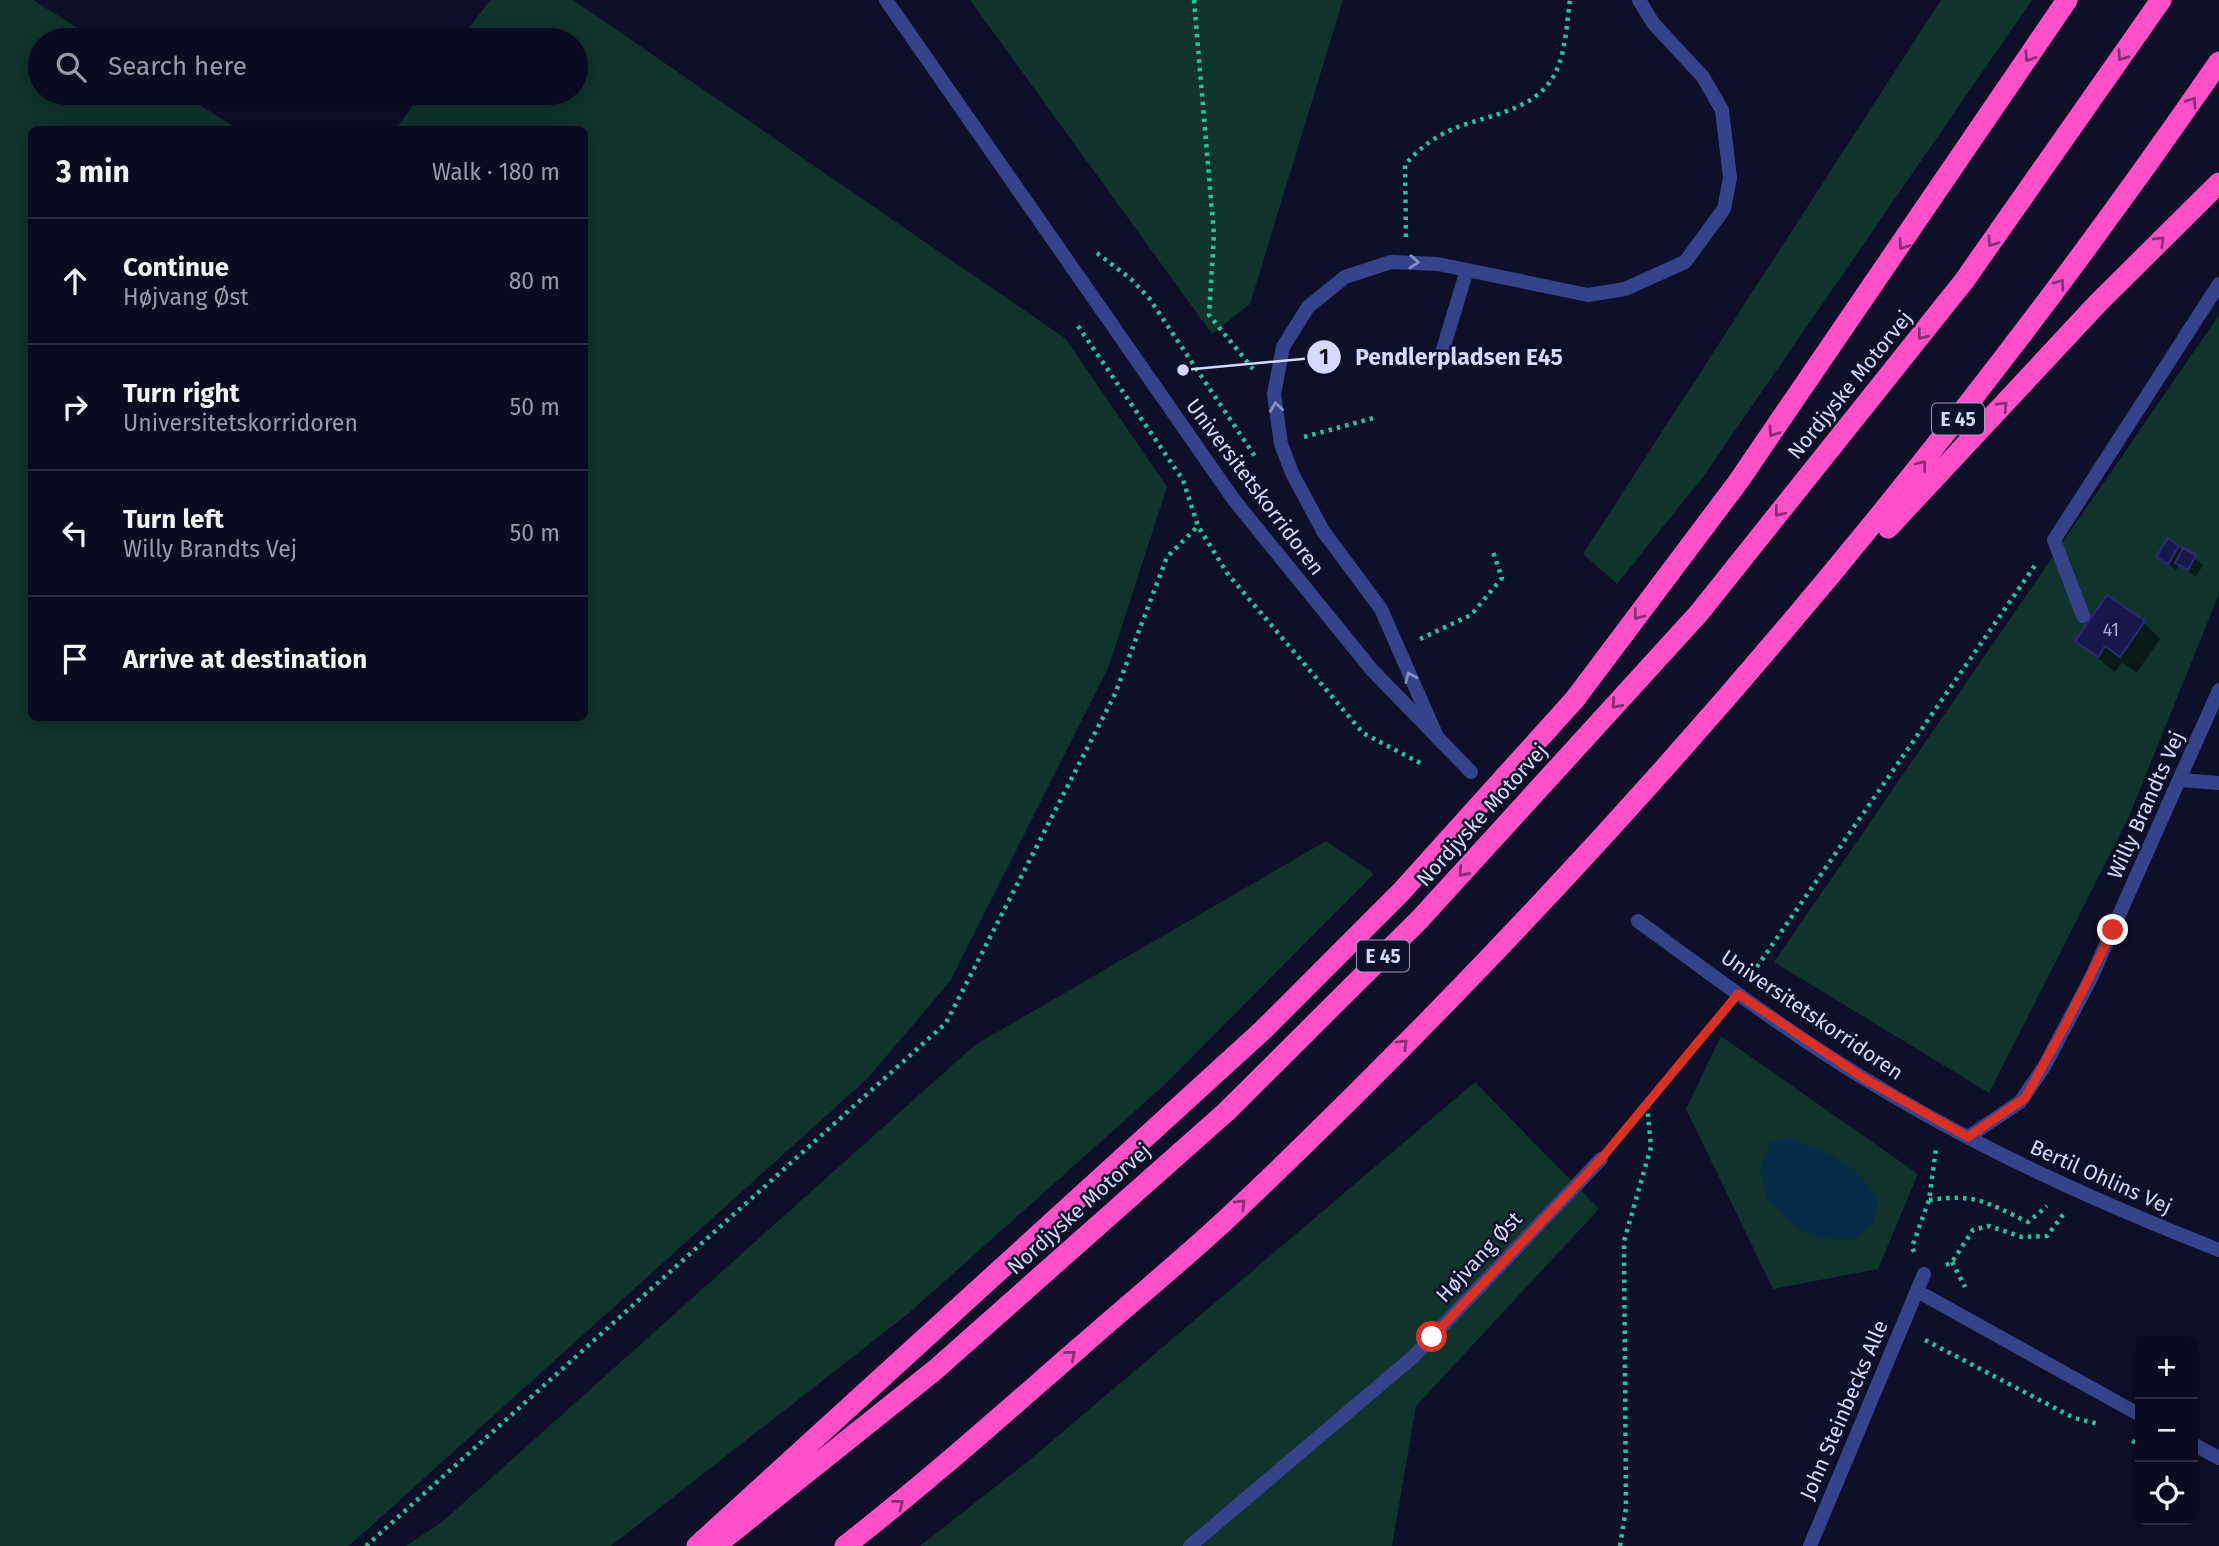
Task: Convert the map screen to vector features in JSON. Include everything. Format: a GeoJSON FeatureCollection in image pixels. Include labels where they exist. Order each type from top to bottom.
{"type":"FeatureCollection","features":[{"type":"Feature","properties":{"kind":"highway"},"geometry":{"type":"LineString","coordinates":[[696,1546],[1262,1030],[1401,892],[1575,699],[1738,482],[2067,0]]}},
{"type":"Feature","properties":{"kind":"highway","name":"Nordjyske Motorvej"},"geometry":{"type":"LineString","coordinates":[[715,1546],[935,1370],[1205,1130],[1420,919],[1699,613],[1964,281],[2161,0]]}},
{"type":"Feature","properties":{"kind":"highway","name":"E 45"},"geometry":{"type":"LineString","coordinates":[[845,1546],[916,1490],[1230,1216],[1511,937],[1738,688],[1881,517],[2018,341],[2219,62]]}},
{"type":"Feature","properties":{"kind":"highway"},"geometry":{"type":"LineString","coordinates":[[1738,688],[2098,303],[2219,183]]}},
{"type":"Feature","properties":{"kind":"street","name":"Universitetskorridoren"},"geometry":{"type":"LineString","coordinates":[[886,0],[1234,499],[1372,670],[1471,772]]}},
{"type":"Feature","properties":{"kind":"street"},"geometry":{"type":"LineString","coordinates":[[1438,739],[1381,609],[1323,531],[1292,473],[1281,444],[1274,394],[1283,347],[1308,307],[1345,277],[1391,262],[1407,261],[1467,270],[1588,295],[1625,289],[1685,262],[1724,209],[1730,178],[1722,110],[1703,77],[1653,23],[1639,0]]}},
{"type":"Feature","properties":{"kind":"street"},"geometry":{"type":"LineString","coordinates":[[1440,359],[1467,270]]}},
{"type":"Feature","properties":{"kind":"street"},"geometry":{"type":"LineString","coordinates":[[2082,616],[2054,540],[2219,284]]}},
{"type":"Feature","properties":{"kind":"street","name":"Willy Brandts Vej"},"geometry":{"type":"LineString","coordinates":[[1968,1137],[2020,1102],[2044,1067],[2091,978],[2219,690]]}},
{"type":"Feature","properties":{"kind":"street"},"geometry":{"type":"LineString","coordinates":[[2181,780],[2219,783]]}},
{"type":"Feature","properties":{"kind":"street","name":"Universitetskorridoren"},"geometry":{"type":"LineString","coordinates":[[1638,920],[1738,994],[1865,1079],[1968,1137]]}},
{"type":"Feature","properties":{"kind":"street","name":"Bertil Ohlins Vej"},"geometry":{"type":"LineString","coordinates":[[1968,1137],[2124,1213],[2219,1250]]}},
{"type":"Feature","properties":{"kind":"street","name":"Højvang Øst"},"geometry":{"type":"LineString","coordinates":[[1190,1546],[1413,1357],[1601,1159]]}},
{"type":"Feature","properties":{"kind":"street","name":"John Steinbecks Alle"},"geometry":{"type":"LineString","coordinates":[[1810,1546],[1924,1274]]}},
{"type":"Feature","properties":{"kind":"street"},"geometry":{"type":"LineString","coordinates":[[1917,1291],[2135,1412]]}},
{"type":"Feature","properties":{"kind":"street"},"geometry":{"type":"LineString","coordinates":[[2198,1447],[2219,1458]]}},
{"type":"Feature","properties":{"kind":"path"},"geometry":{"type":"LineString","coordinates":[[1194,0],[1214,235],[1209,314],[1274,394]]}},
{"type":"Feature","properties":{"kind":"path"},"geometry":{"type":"LineString","coordinates":[[1407,261],[1405,164],[1419,149],[1456,128],[1506,113],[1540,94],[1559,66],[1570,0]]}},
{"type":"Feature","properties":{"kind":"path"},"geometry":{"type":"LineString","coordinates":[[1092,247],[1149,298],[1251,449],[1263,474],[1281,444],[1377,416]]}},
{"type":"Feature","properties":{"kind":"path"},"geometry":{"type":"LineString","coordinates":[[1070,315],[1183,480],[1198,526],[1227,573],[1363,733],[1415,758],[1434,773]]}},
{"type":"Feature","properties":{"kind":"path"},"geometry":{"type":"LineString","coordinates":[[366,1546],[946,1023],[1115,694],[1167,557],[1198,526]]}},
{"type":"Feature","properties":{"kind":"path"},"geometry":{"type":"LineString","coordinates":[[1750,976],[2054,540]]}},
{"type":"Feature","properties":{"kind":"path"},"geometry":{"type":"LineString","coordinates":[[1399,649],[1471,615],[1502,578],[1493,552]]}},
{"type":"Feature","properties":{"kind":"path"},"geometry":{"type":"LineString","coordinates":[[1740,968],[1762,983]]}},
{"type":"Feature","properties":{"kind":"path"},"geometry":{"type":"LineString","coordinates":[[1601,1159],[1738,994]]}},
{"type":"Feature","properties":{"kind":"path"},"geometry":{"type":"LineString","coordinates":[[1619,1545],[1626,1508],[1624,1241],[1651,1147],[1647,1103]]}},
{"type":"Feature","properties":{"kind":"path"},"geometry":{"type":"LineString","coordinates":[[1936,1149],[1929,1200],[1912,1247],[1924,1274],[1952,1262],[1973,1230],[1989,1226],[2022,1237],[2047,1237],[2064,1214]]}},
{"type":"Feature","properties":{"kind":"path"},"geometry":{"type":"LineString","coordinates":[[1929,1200],[1956,1196],[1982,1200],[2028,1222],[2047,1206]]}},
{"type":"Feature","properties":{"kind":"path"},"geometry":{"type":"LineString","coordinates":[[1921,1338],[2074,1418],[2103,1425]]}},
{"type":"Feature","properties":{"kind":"path"},"geometry":{"type":"LineString","coordinates":[[2122,1435],[2135,1442]]}},
{"type":"Feature","properties":{"kind":"green space"},"geometry":{"type":"Polygon","coordinates":[[[0,0],[33,0],[78,28],[28,28],[28,105],[199,105],[233,126],[28,126],[28,721],[588,721],[588,126],[398,126],[413,105],[588,105],[588,28],[469,28],[490,0],[573,0],[1066,339],[1167,487],[1109,666],[951,980],[868,1078],[349,1546],[0,1546],[0,0]]]}},
{"type":"Feature","properties":{"kind":"green space"},"geometry":{"type":"Polygon","coordinates":[[[970,0],[1343,0],[1250,304],[1212,334],[970,0]]]}},
{"type":"Feature","properties":{"kind":"green space"},"geometry":{"type":"Polygon","coordinates":[[[1941,0],[2032,0],[1703,477],[1617,584],[1583,554],[1941,0]]]}},
{"type":"Feature","properties":{"kind":"green space"},"geometry":{"type":"Polygon","coordinates":[[[2219,315],[2219,594],[2128,819],[1989,1093],[1774,962],[2219,315]]]}},
{"type":"Feature","properties":{"kind":"green space"},"geometry":{"type":"Polygon","coordinates":[[[1326,841],[1374,874],[1161,1088],[909,1313],[611,1546],[406,1546],[442,1522],[975,1045],[1326,841]]]}},
{"type":"Feature","properties":{"kind":"green space"},"geometry":{"type":"Polygon","coordinates":[[[1721,1036],[1918,1174],[1878,1269],[1773,1289],[1686,1109],[1721,1036]]]}},
{"type":"Feature","properties":{"kind":"green space"},"geometry":{"type":"Polygon","coordinates":[[[1475,1082],[1599,1209],[1416,1406],[1392,1546],[920,1546],[1032,1458],[1475,1082]]]}},
{"type":"Feature","properties":{"kind":"water"},"geometry":{"type":"Polygon","coordinates":[[[1788,1138],[1839,1160],[1861,1177],[1878,1199],[1873,1225],[1854,1240],[1819,1238],[1797,1228],[1767,1200],[1760,1169],[1771,1142],[1788,1138]]]}},
{"type":"Feature","properties":{"kind":"building"},"geometry":{"type":"Polygon","coordinates":[[[2168,538],[2179,546],[2168,564],[2156,557],[2168,538]]]}},
{"type":"Feature","properties":{"kind":"building"},"geometry":{"type":"Polygon","coordinates":[[[2183,548],[2196,555],[2188,570],[2175,563],[2183,548]]]}},
{"type":"Feature","properties":{"kind":"building"},"geometry":{"type":"Polygon","coordinates":[[[2107,595],[2145,621],[2120,657],[2105,646],[2098,657],[2075,641],[2107,595]]]}},
{"type":"Feature","properties":{"kind":"place","name":"Pendlerpladsen E45"},"geometry":{"type":"Point","coordinates":[1183,370]}},
{"type":"Feature","properties":{"kind":"route"},"geometry":{"type":"LineString","coordinates":[[1432,1337],[1601,1159],[1738,994],[1865,1079],[1968,1137],[2025,1098],[2091,978],[2113,930]]}}]}
